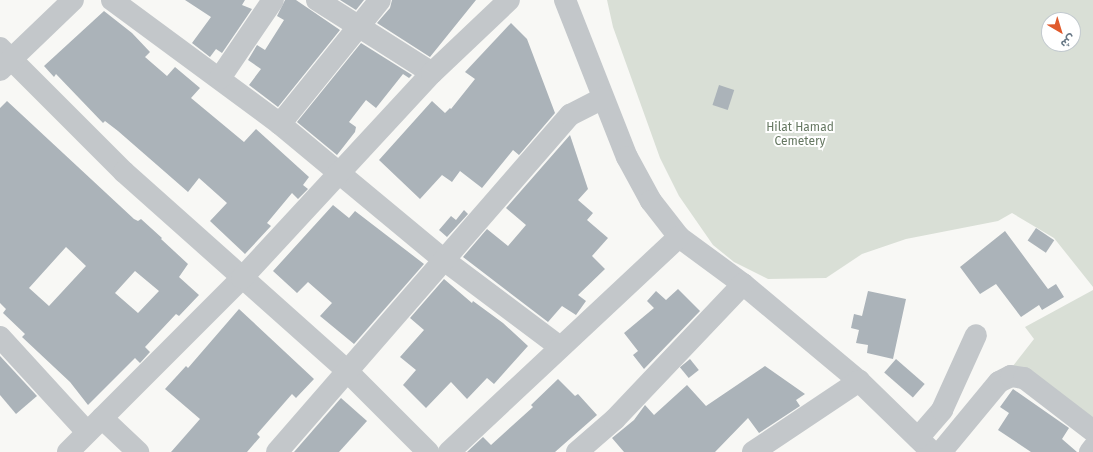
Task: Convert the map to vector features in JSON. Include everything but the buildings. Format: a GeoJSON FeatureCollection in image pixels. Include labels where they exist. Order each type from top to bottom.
{"type":"FeatureCollection","features":[{"type":"Feature","properties":{"kind":"street"},"geometry":{"type":"LineString","coordinates":[[73,0],[4,59],[124,172],[347,371],[428,452]]}},
{"type":"Feature","properties":{"kind":"street"},"geometry":{"type":"LineString","coordinates":[[112,0],[220,78],[280,124],[444,260],[560,347]]}},
{"type":"Feature","properties":{"kind":"street"},"geometry":{"type":"LineString","coordinates":[[220,78],[273,0]]}},
{"type":"Feature","properties":{"kind":"street"},"geometry":{"type":"LineString","coordinates":[[317,0],[432,72]]}},
{"type":"Feature","properties":{"kind":"street"},"geometry":{"type":"LineString","coordinates":[[280,124],[380,0]]}},
{"type":"Feature","properties":{"kind":"street"},"geometry":{"type":"LineString","coordinates":[[68,452],[242,278],[340,174],[432,72],[509,0]]}},
{"type":"Feature","properties":{"kind":"street"},"geometry":{"type":"LineString","coordinates":[[565,0],[602,99],[627,157],[647,195],[680,237],[743,284],[859,380],[925,445],[976,335]]}},
{"type":"Feature","properties":{"kind":"street"},"geometry":{"type":"LineString","coordinates":[[277,452],[570,116],[602,99]]}},
{"type":"Feature","properties":{"kind":"street"},"geometry":{"type":"LineString","coordinates":[[449,452],[560,347],[680,237]]}},
{"type":"Feature","properties":{"kind":"street"},"geometry":{"type":"LineString","coordinates":[[577,452],[615,419],[743,284]]}},
{"type":"Feature","properties":{"kind":"street"},"geometry":{"type":"LineString","coordinates":[[0,337],[94,425],[138,452]]}},
{"type":"Feature","properties":{"kind":"street"},"geometry":{"type":"LineString","coordinates":[[941,452],[1000,382],[1011,376],[1024,378],[1093,431]]}},
{"type":"Feature","properties":{"kind":"street"},"geometry":{"type":"LineString","coordinates":[[753,452],[859,380]]}},
{"type":"Feature","properties":{"kind":"street"},"geometry":{"type":"LineString","coordinates":[[1090,452],[1093,448]]}},
{"type":"Feature","properties":{"kind":"green space","name":"Hilat Hamad Cemetery"},"geometry":{"type":"Polygon","coordinates":[[[607,0],[1093,0],[1093,287],[1054,238],[1012,213],[998,221],[906,239],[862,254],[826,278],[768,279],[734,262],[713,245],[679,196],[660,158],[613,27],[607,0]]]}},
{"type":"Feature","properties":{"kind":"green space"},"geometry":{"type":"Polygon","coordinates":[[[1093,290],[1093,439],[1009,371],[1034,339],[1025,327],[1093,290]]]}}]}
